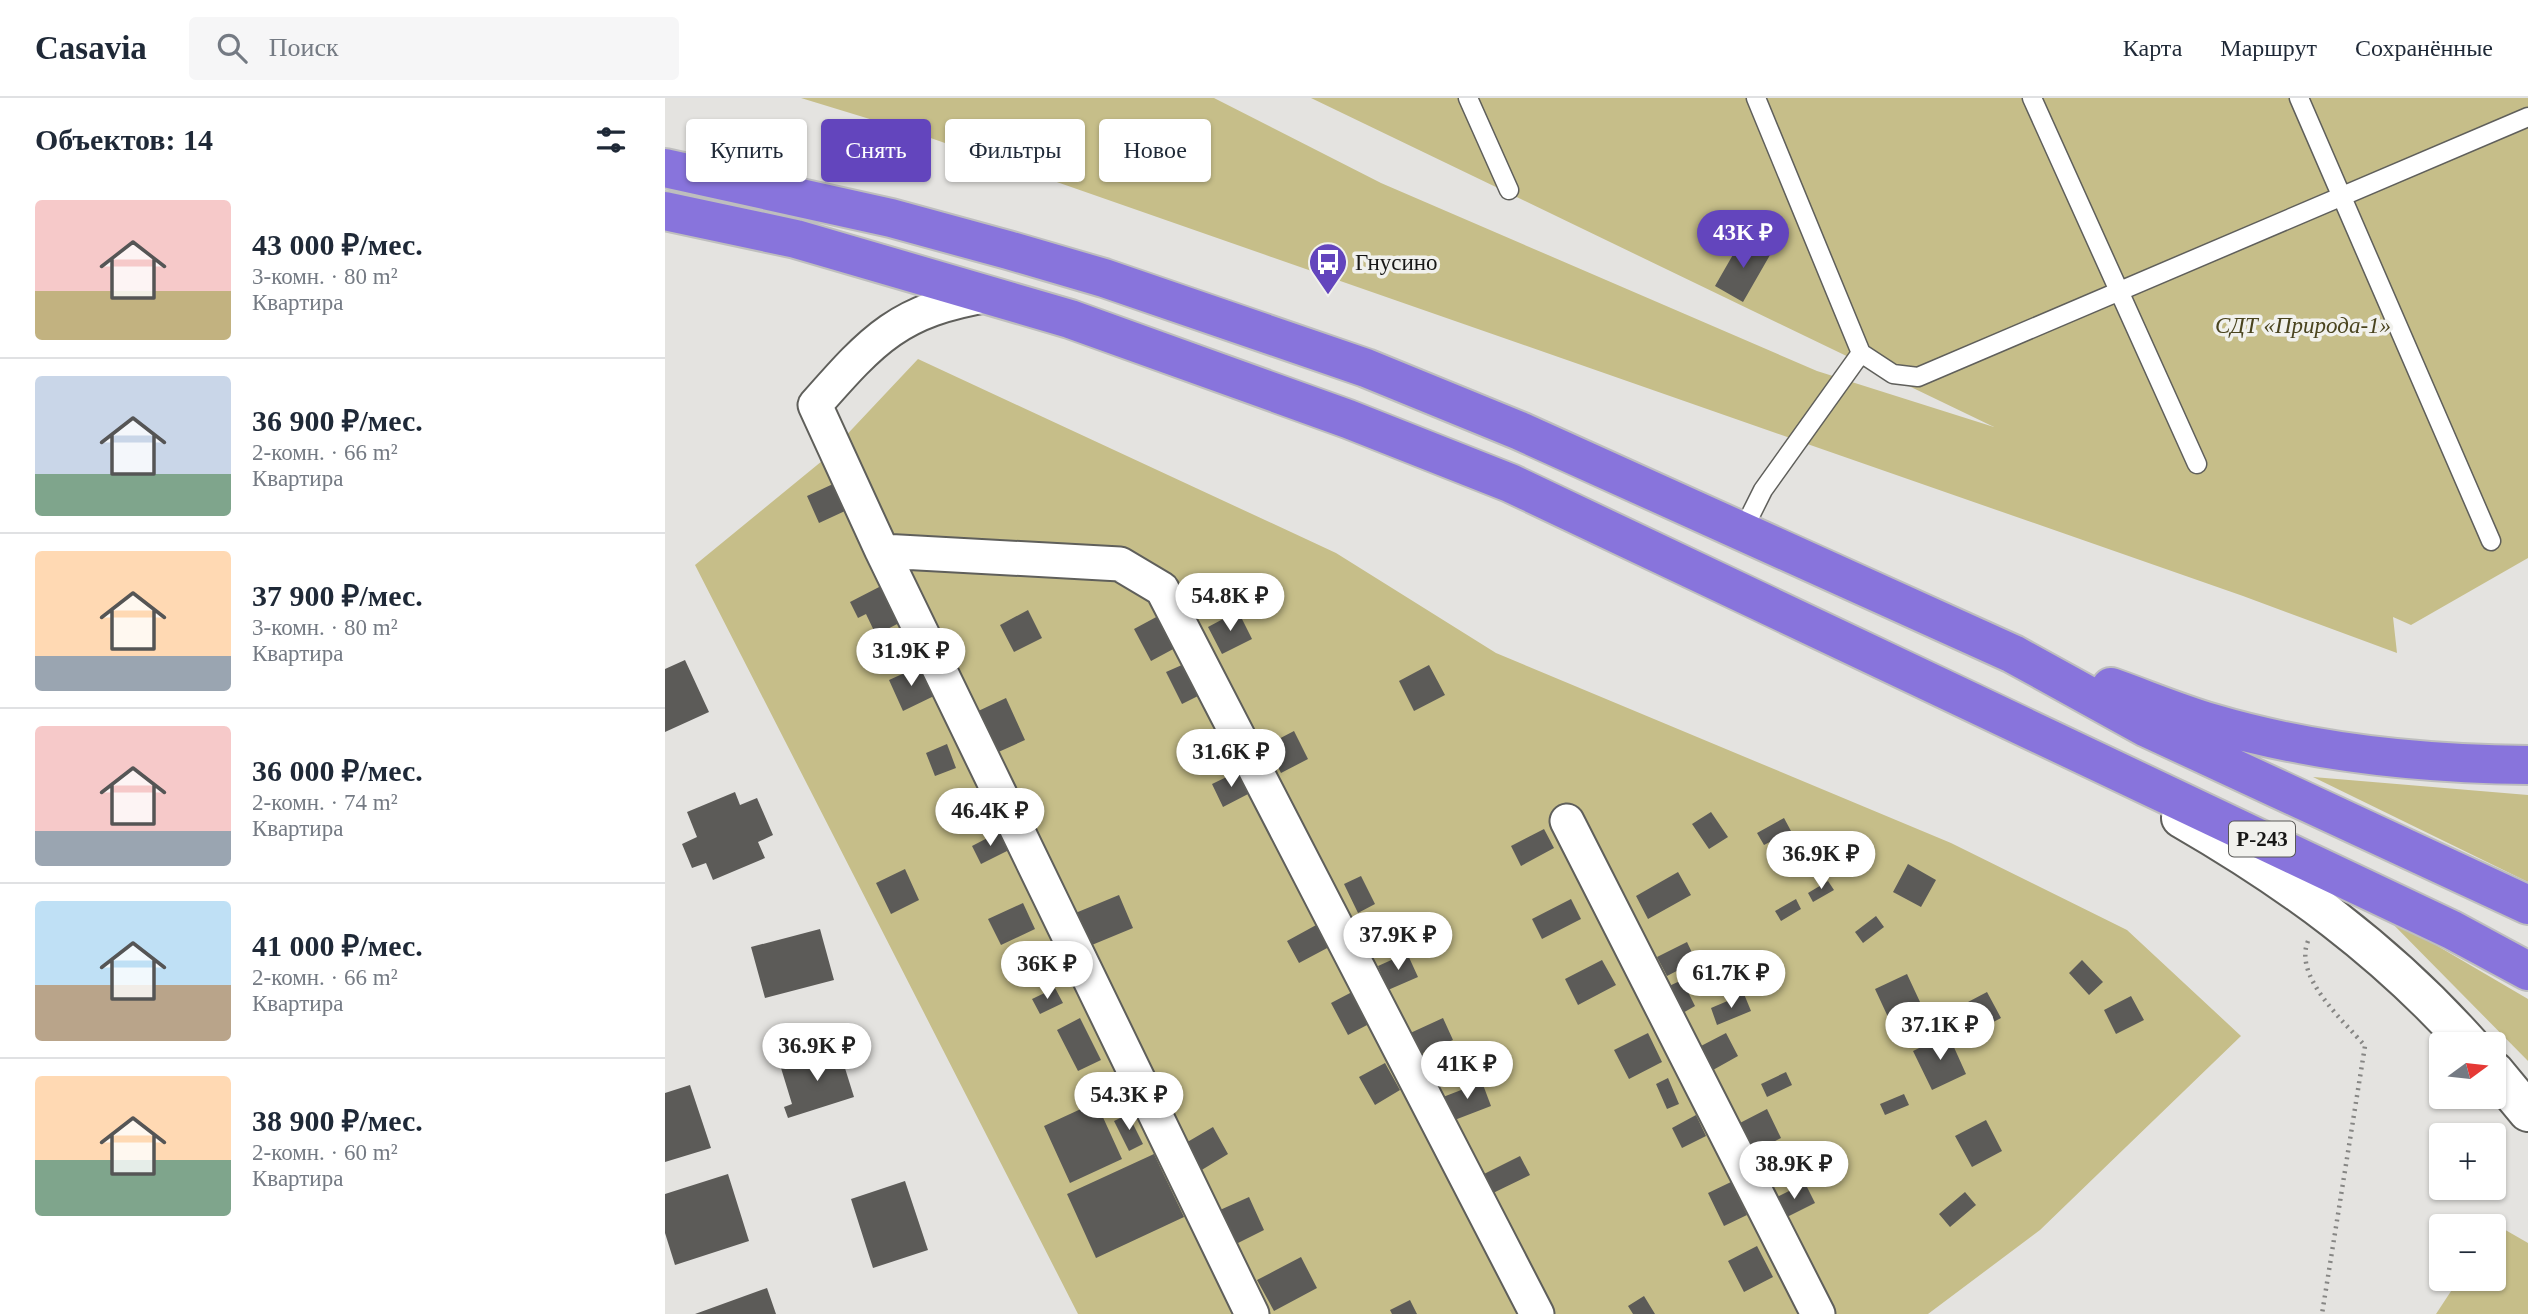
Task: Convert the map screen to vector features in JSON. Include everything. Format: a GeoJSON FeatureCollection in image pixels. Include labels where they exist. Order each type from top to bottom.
{"type":"FeatureCollection","features":[{"type":"Feature","properties":{"kind":"highway"},"geometry":{"type":"LineString","coordinates":[[665,168],[891,218],[1104,278],[1366,368],[1520,430],[2013,654],[2212,723],[2290,741],[2367,754],[2457,763],[2528,765]]}},
{"type":"Feature","properties":{"kind":"highway"},"geometry":{"type":"LineString","coordinates":[[665,211],[796,239],[993,295],[1235,377],[1510,483],[1993,711]]}},
{"type":"Feature","properties":{"kind":"highway","name":"Р-243"},"geometry":{"type":"LineString","coordinates":[[2013,654],[2147,728],[2528,905]]}},
{"type":"Feature","properties":{"kind":"highway","name":"Р-243"},"geometry":{"type":"LineString","coordinates":[[1993,711],[2452,930],[2528,971]]}},
{"type":"Feature","properties":{"kind":"main road","name":"Р-243"},"geometry":{"type":"LineString","coordinates":[[1993,711],[2240,852],[2321,907],[2383,958],[2457,1032]]}},
{"type":"Feature","properties":{"kind":"main road"},"geometry":{"type":"LineString","coordinates":[[2506,1085],[2528,1112]]}},
{"type":"Feature","properties":{"kind":"street"},"geometry":{"type":"LineString","coordinates":[[993,295],[945,303],[914,315],[870,345],[815,405],[882,551],[1252,1314]]}},
{"type":"Feature","properties":{"kind":"street"},"geometry":{"type":"LineString","coordinates":[[882,551],[1120,564],[1162,589],[1537,1314]]}},
{"type":"Feature","properties":{"kind":"street"},"geometry":{"type":"LineString","coordinates":[[1567,821],[1818,1314]]}},
{"type":"Feature","properties":{"kind":"lane"},"geometry":{"type":"LineString","coordinates":[[1468,98],[1509,190]]}},
{"type":"Feature","properties":{"kind":"lane"},"geometry":{"type":"LineString","coordinates":[[1756,98],[1861,353],[1893,374],[1919,377],[2341,194],[2528,117]]}},
{"type":"Feature","properties":{"kind":"lane"},"geometry":{"type":"LineString","coordinates":[[2032,98],[2197,464]]}},
{"type":"Feature","properties":{"kind":"lane"},"geometry":{"type":"LineString","coordinates":[[2299,98],[2491,541]]}},
{"type":"Feature","properties":{"kind":"lane"},"geometry":{"type":"LineString","coordinates":[[1743,530],[1762,491],[1861,353]]}},
{"type":"Feature","properties":{"kind":"path"},"geometry":{"type":"LineString","coordinates":[[2321,907],[2304,951],[2311,979],[2365,1046],[2322,1314]]}},
{"type":"Feature","properties":{"kind":"green space","name":"СДТ «Природа-1»"},"geometry":{"type":"Polygon","coordinates":[[[801,98],[1214,98],[1381,183],[1817,371],[1994,427],[1311,98],[2528,98],[2528,558],[2411,625],[2393,617],[2397,653],[2243,596],[1057,182],[1085,182],[1085,119],[945,119],[945,143],[931,138],[931,119],[870,119],[801,98]]]}},
{"type":"Feature","properties":{"kind":"green space"},"geometry":{"type":"Polygon","coordinates":[[[918,359],[1336,553],[1496,653],[1951,843],[2127,930],[2241,1036],[2040,1230],[1928,1314],[1078,1314],[695,565],[822,461],[918,359]]]}},
{"type":"Feature","properties":{"kind":"green space"},"geometry":{"type":"Polygon","coordinates":[[[2313,777],[2528,795],[2528,882],[2313,777]]]}},
{"type":"Feature","properties":{"kind":"green space"},"geometry":{"type":"Polygon","coordinates":[[[2383,914],[2528,999],[2528,1061],[2506,1039],[2506,1032],[2499,1032],[2383,914]]]}},
{"type":"Feature","properties":{"kind":"green space"},"geometry":{"type":"Polygon","coordinates":[[[2506,1230],[2528,1243],[2528,1314],[2436,1314],[2451,1291],[2506,1291],[2506,1230]]]}},
{"type":"Feature","properties":{"kind":"building"},"geometry":{"type":"Polygon","coordinates":[[[1742,239],[1770,255],[1743,302],[1715,286],[1742,239]]]}},
{"type":"Feature","properties":{"kind":"building"},"geometry":{"type":"Polygon","coordinates":[[[833,484],[845,511],[819,523],[807,496],[833,484]]]}},
{"type":"Feature","properties":{"kind":"building"},"geometry":{"type":"Polygon","coordinates":[[[883,585],[901,622],[876,635],[866,614],[858,618],[850,602],[883,585]]]}},
{"type":"Feature","properties":{"kind":"building"},"geometry":{"type":"Polygon","coordinates":[[[1028,610],[1042,638],[1014,652],[1000,625],[1028,610]]]}},
{"type":"Feature","properties":{"kind":"building"},"geometry":{"type":"Polygon","coordinates":[[[1238,611],[1252,639],[1222,654],[1208,627],[1238,611]]]}},
{"type":"Feature","properties":{"kind":"building"},"geometry":{"type":"Polygon","coordinates":[[[1160,615],[1177,647],[1151,661],[1134,629],[1160,615]]]}},
{"type":"Feature","properties":{"kind":"building"},"geometry":{"type":"Polygon","coordinates":[[[685,660],[709,712],[665,732],[665,669],[685,660]]]}},
{"type":"Feature","properties":{"kind":"building"},"geometry":{"type":"Polygon","coordinates":[[[1191,661],[1206,692],[1182,704],[1166,672],[1191,661]]]}},
{"type":"Feature","properties":{"kind":"building"},"geometry":{"type":"Polygon","coordinates":[[[1429,665],[1445,695],[1414,711],[1399,681],[1429,665]]]}},
{"type":"Feature","properties":{"kind":"building"},"geometry":{"type":"Polygon","coordinates":[[[920,666],[934,696],[903,711],[889,680],[920,666]]]}},
{"type":"Feature","properties":{"kind":"building"},"geometry":{"type":"Polygon","coordinates":[[[1006,698],[1025,740],[994,754],[974,713],[1006,698]]]}},
{"type":"Feature","properties":{"kind":"building"},"geometry":{"type":"Polygon","coordinates":[[[1294,731],[1308,759],[1281,773],[1267,745],[1294,731]]]}},
{"type":"Feature","properties":{"kind":"building"},"geometry":{"type":"Polygon","coordinates":[[[947,744],[956,768],[935,776],[926,753],[947,744]]]}},
{"type":"Feature","properties":{"kind":"building"},"geometry":{"type":"Polygon","coordinates":[[[1239,771],[1250,793],[1223,807],[1212,784],[1239,771]]]}},
{"type":"Feature","properties":{"kind":"building"},"geometry":{"type":"Polygon","coordinates":[[[735,792],[740,805],[757,798],[773,835],[758,842],[765,858],[713,880],[706,863],[692,868],[682,844],[697,837],[687,812],[735,792]]]}},
{"type":"Feature","properties":{"kind":"building"},"geometry":{"type":"Polygon","coordinates":[[[1711,812],[1728,837],[1709,849],[1692,824],[1711,812]]]}},
{"type":"Feature","properties":{"kind":"building"},"geometry":{"type":"Polygon","coordinates":[[[1784,818],[1791,831],[1764,845],[1757,833],[1784,818]]]}},
{"type":"Feature","properties":{"kind":"building"},"geometry":{"type":"Polygon","coordinates":[[[1544,829],[1554,848],[1521,866],[1511,846],[1544,829]]]}},
{"type":"Feature","properties":{"kind":"building"},"geometry":{"type":"Polygon","coordinates":[[[999,832],[1009,850],[981,864],[972,846],[999,832]]]}},
{"type":"Feature","properties":{"kind":"building"},"geometry":{"type":"Polygon","coordinates":[[[1908,864],[1936,880],[1921,907],[1893,892],[1908,864]]]}},
{"type":"Feature","properties":{"kind":"building"},"geometry":{"type":"Polygon","coordinates":[[[905,869],[919,900],[891,914],[876,883],[905,869]]]}},
{"type":"Feature","properties":{"kind":"building"},"geometry":{"type":"Polygon","coordinates":[[[1678,872],[1691,895],[1648,919],[1636,896],[1678,872]]]}},
{"type":"Feature","properties":{"kind":"building"},"geometry":{"type":"Polygon","coordinates":[[[1361,876],[1375,904],[1358,913],[1344,884],[1361,876]]]}},
{"type":"Feature","properties":{"kind":"building"},"geometry":{"type":"Polygon","coordinates":[[[1828,881],[1834,890],[1813,902],[1808,893],[1828,881]]]}},
{"type":"Feature","properties":{"kind":"building"},"geometry":{"type":"Polygon","coordinates":[[[1119,895],[1133,928],[1087,947],[1073,914],[1119,895]]]}},
{"type":"Feature","properties":{"kind":"building"},"geometry":{"type":"Polygon","coordinates":[[[1571,899],[1581,919],[1542,939],[1532,919],[1571,899]]]}},
{"type":"Feature","properties":{"kind":"building"},"geometry":{"type":"Polygon","coordinates":[[[1796,899],[1801,909],[1781,921],[1775,911],[1796,899]]]}},
{"type":"Feature","properties":{"kind":"building"},"geometry":{"type":"Polygon","coordinates":[[[1023,903],[1035,929],[1001,945],[988,919],[1023,903]]]}},
{"type":"Feature","properties":{"kind":"building"},"geometry":{"type":"Polygon","coordinates":[[[1876,916],[1884,927],[1863,943],[1855,932],[1876,916]]]}},
{"type":"Feature","properties":{"kind":"building"},"geometry":{"type":"Polygon","coordinates":[[[1318,924],[1331,946],[1299,963],[1287,941],[1318,924]]]}},
{"type":"Feature","properties":{"kind":"building"},"geometry":{"type":"Polygon","coordinates":[[[820,929],[834,980],[765,998],[751,947],[820,929]]]}},
{"type":"Feature","properties":{"kind":"building"},"geometry":{"type":"Polygon","coordinates":[[[1687,942],[1696,961],[1667,976],[1657,957],[1687,942]]]}},
{"type":"Feature","properties":{"kind":"building"},"geometry":{"type":"Polygon","coordinates":[[[1407,953],[1418,977],[1388,990],[1378,966],[1407,953]]]}},
{"type":"Feature","properties":{"kind":"building"},"geometry":{"type":"Polygon","coordinates":[[[1602,960],[1616,985],[1578,1005],[1565,979],[1602,960]]]}},
{"type":"Feature","properties":{"kind":"building"},"geometry":{"type":"Polygon","coordinates":[[[2082,960],[2103,982],[2089,995],[2069,973],[2082,960]]]}},
{"type":"Feature","properties":{"kind":"building"},"geometry":{"type":"Polygon","coordinates":[[[1907,974],[1920,1002],[1888,1017],[1875,989],[1907,974]]]}},
{"type":"Feature","properties":{"kind":"building"},"geometry":{"type":"Polygon","coordinates":[[[1682,980],[1695,1006],[1681,1014],[1667,987],[1682,980]]]}},
{"type":"Feature","properties":{"kind":"building"},"geometry":{"type":"Polygon","coordinates":[[[1055,988],[1063,1003],[1040,1014],[1032,999],[1055,988]]]}},
{"type":"Feature","properties":{"kind":"building"},"geometry":{"type":"Polygon","coordinates":[[[1352,992],[1369,1024],[1348,1035],[1331,1003],[1352,992]]]}},
{"type":"Feature","properties":{"kind":"building"},"geometry":{"type":"Polygon","coordinates":[[[1987,992],[2001,1018],[1982,1028],[1968,1002],[1987,992]]]}},
{"type":"Feature","properties":{"kind":"building"},"geometry":{"type":"Polygon","coordinates":[[[1744,994],[1751,1011],[1717,1025],[1711,1008],[1744,994]]]}},
{"type":"Feature","properties":{"kind":"building"},"geometry":{"type":"Polygon","coordinates":[[[2131,996],[2144,1020],[2116,1034],[2104,1010],[2131,996]]]}},
{"type":"Feature","properties":{"kind":"building"},"geometry":{"type":"Polygon","coordinates":[[[1080,1018],[1101,1060],[1078,1071],[1057,1030],[1080,1018]]]}},
{"type":"Feature","properties":{"kind":"building"},"geometry":{"type":"Polygon","coordinates":[[[1443,1018],[1453,1040],[1416,1056],[1406,1035],[1443,1018]]]}},
{"type":"Feature","properties":{"kind":"building"},"geometry":{"type":"Polygon","coordinates":[[[1648,1033],[1662,1062],[1629,1079],[1614,1050],[1648,1033]]]}},
{"type":"Feature","properties":{"kind":"building"},"geometry":{"type":"Polygon","coordinates":[[[1726,1033],[1738,1056],[1713,1070],[1701,1046],[1726,1033]]]}},
{"type":"Feature","properties":{"kind":"building"},"geometry":{"type":"Polygon","coordinates":[[[1948,1034],[1966,1074],[1932,1090],[1913,1051],[1948,1034]]]}},
{"type":"Feature","properties":{"kind":"building"},"geometry":{"type":"Polygon","coordinates":[[[839,1049],[854,1097],[788,1118],[784,1107],[792,1104],[781,1068],[839,1049]]]}},
{"type":"Feature","properties":{"kind":"building"},"geometry":{"type":"Polygon","coordinates":[[[1385,1063],[1400,1090],[1375,1105],[1359,1077],[1385,1063]]]}},
{"type":"Feature","properties":{"kind":"building"},"geometry":{"type":"Polygon","coordinates":[[[1786,1072],[1792,1085],[1767,1097],[1761,1084],[1786,1072]]]}},
{"type":"Feature","properties":{"kind":"building"},"geometry":{"type":"Polygon","coordinates":[[[1668,1078],[1679,1104],[1667,1109],[1656,1084],[1668,1078]]]}},
{"type":"Feature","properties":{"kind":"building"},"geometry":{"type":"Polygon","coordinates":[[[1482,1082],[1491,1106],[1452,1121],[1443,1097],[1482,1082]]]}},
{"type":"Feature","properties":{"kind":"building"},"geometry":{"type":"Polygon","coordinates":[[[690,1085],[711,1148],[665,1162],[665,1093],[690,1085]]]}},
{"type":"Feature","properties":{"kind":"building"},"geometry":{"type":"Polygon","coordinates":[[[1904,1094],[1909,1105],[1885,1115],[1880,1104],[1904,1094]]]}},
{"type":"Feature","properties":{"kind":"building"},"geometry":{"type":"Polygon","coordinates":[[[1096,1102],[1122,1159],[1070,1183],[1044,1126],[1096,1102]]]}},
{"type":"Feature","properties":{"kind":"building"},"geometry":{"type":"Polygon","coordinates":[[[1767,1109],[1781,1138],[1752,1153],[1738,1124],[1767,1109]]]}},
{"type":"Feature","properties":{"kind":"building"},"geometry":{"type":"Polygon","coordinates":[[[1128,1114],[1143,1144],[1129,1151],[1114,1121],[1128,1114]]]}},
{"type":"Feature","properties":{"kind":"building"},"geometry":{"type":"Polygon","coordinates":[[[1696,1115],[1706,1136],[1682,1148],[1672,1128],[1696,1115]]]}},
{"type":"Feature","properties":{"kind":"building"},"geometry":{"type":"Polygon","coordinates":[[[1986,1120],[2002,1151],[1972,1167],[1955,1136],[1986,1120]]]}},
{"type":"Feature","properties":{"kind":"building"},"geometry":{"type":"Polygon","coordinates":[[[1213,1127],[1228,1154],[1200,1171],[1184,1144],[1213,1127]]]}},
{"type":"Feature","properties":{"kind":"building"},"geometry":{"type":"Polygon","coordinates":[[[1154,1154],[1184,1217],[1096,1258],[1067,1194],[1154,1154]]]}},
{"type":"Feature","properties":{"kind":"building"},"geometry":{"type":"Polygon","coordinates":[[[1520,1156],[1530,1175],[1491,1194],[1482,1175],[1520,1156]]]}},
{"type":"Feature","properties":{"kind":"building"},"geometry":{"type":"Polygon","coordinates":[[[728,1174],[749,1241],[675,1265],[665,1233],[665,1194],[728,1174]]]}},
{"type":"Feature","properties":{"kind":"building"},"geometry":{"type":"Polygon","coordinates":[[[905,1181],[928,1250],[873,1268],[851,1199],[905,1181]]]}},
{"type":"Feature","properties":{"kind":"building"},"geometry":{"type":"Polygon","coordinates":[[[1731,1182],[1747,1215],[1724,1226],[1708,1193],[1731,1182]]]}},
{"type":"Feature","properties":{"kind":"building"},"geometry":{"type":"Polygon","coordinates":[[[1805,1183],[1815,1203],[1783,1219],[1773,1199],[1805,1183]]]}},
{"type":"Feature","properties":{"kind":"building"},"geometry":{"type":"Polygon","coordinates":[[[1965,1192],[1976,1205],[1950,1227],[1939,1214],[1965,1192]]]}},
{"type":"Feature","properties":{"kind":"building"},"geometry":{"type":"Polygon","coordinates":[[[1249,1197],[1264,1230],[1236,1244],[1220,1210],[1249,1197]]]}},
{"type":"Feature","properties":{"kind":"building"},"geometry":{"type":"Polygon","coordinates":[[[1757,1246],[1773,1277],[1744,1292],[1728,1261],[1757,1246]]]}},
{"type":"Feature","properties":{"kind":"building"},"geometry":{"type":"Polygon","coordinates":[[[1301,1257],[1317,1288],[1274,1311],[1257,1280],[1301,1257]]]}},
{"type":"Feature","properties":{"kind":"building"},"geometry":{"type":"Polygon","coordinates":[[[767,1288],[776,1314],[695,1314],[767,1288]]]}},
{"type":"Feature","properties":{"kind":"building"},"geometry":{"type":"Polygon","coordinates":[[[1644,1296],[1655,1314],[1633,1314],[1628,1306],[1644,1296]]]}},
{"type":"Feature","properties":{"kind":"building"},"geometry":{"type":"Polygon","coordinates":[[[1410,1300],[1417,1314],[1392,1314],[1390,1310],[1410,1300]]]}},
{"type":"Feature","properties":{"kind":"place","name":"Гнусино"},"geometry":{"type":"Point","coordinates":[1328,296]}}]}
